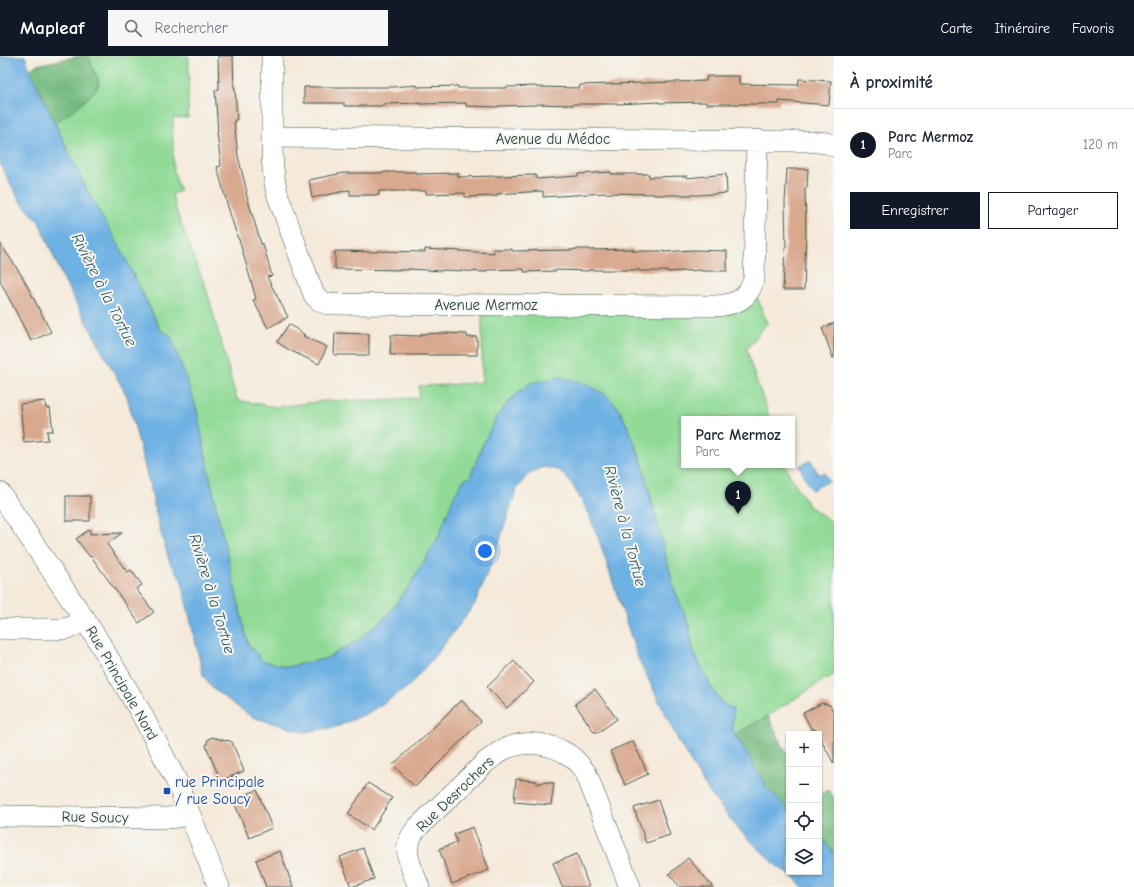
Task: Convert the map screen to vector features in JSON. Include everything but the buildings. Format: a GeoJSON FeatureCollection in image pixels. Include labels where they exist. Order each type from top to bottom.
{"type":"FeatureCollection","features":[{"type":"Feature","properties":{"kind":"street","name":"Avenue Mermoz"},"geometry":{"type":"LineString","coordinates":[[272,56],[272,138],[273,175],[275,185],[311,289],[319,300],[327,304],[724,306],[734,303],[741,300],[748,293],[754,279],[757,140]]}},
{"type":"Feature","properties":{"kind":"street","name":"Avenue du Médoc"},"geometry":{"type":"LineString","coordinates":[[272,138],[757,140],[807,141],[827,143],[834,146]]}},
{"type":"Feature","properties":{"kind":"street","name":"Rue Principale Nord"},"geometry":{"type":"LineString","coordinates":[[0,492],[85,620],[140,711],[164,756],[189,812],[219,887]]}},
{"type":"Feature","properties":{"kind":"street"},"geometry":{"type":"LineString","coordinates":[[0,629],[63,629],[72,627],[85,620]]}},
{"type":"Feature","properties":{"kind":"street","name":"Rue Desrochers"},"geometry":{"type":"LineString","coordinates":[[419,887],[407,851],[411,836],[417,828],[486,762],[497,754],[506,748],[515,745],[534,743],[548,745],[570,755],[586,773],[630,887]]}},
{"type":"Feature","properties":{"kind":"street","name":"Rue Soucy"},"geometry":{"type":"LineString","coordinates":[[0,816],[168,818],[177,817],[189,812]]}},
{"type":"Feature","properties":{"kind":"green space"},"geometry":{"type":"Polygon","coordinates":[[[80,56],[89,56],[92,68],[99,83],[97,88],[87,99],[55,123],[30,70],[36,65],[80,56]]]}},
{"type":"Feature","properties":{"kind":"green space"},"geometry":{"type":"Polygon","coordinates":[[[89,56],[189,56],[188,118],[173,118],[173,169],[180,191],[172,194],[177,213],[207,291],[237,400],[276,407],[325,401],[419,398],[419,386],[482,382],[482,313],[754,297],[758,299],[767,323],[747,349],[769,416],[681,416],[681,468],[786,468],[809,506],[834,523],[834,675],[768,716],[735,734],[732,729],[733,712],[713,691],[693,650],[689,626],[674,588],[642,463],[631,433],[617,406],[530,383],[510,400],[497,417],[483,444],[470,478],[453,498],[438,538],[413,580],[387,616],[357,641],[325,659],[288,667],[263,661],[248,644],[217,512],[196,407],[145,297],[93,202],[55,123],[82,103],[98,78],[93,70],[89,56]]]}},
{"type":"Feature","properties":{"kind":"green space"},"geometry":{"type":"Polygon","coordinates":[[[768,716],[786,752],[786,807],[767,788],[735,734],[768,716]]]}},
{"type":"Feature","properties":{"kind":"green space"},"geometry":{"type":"Polygon","coordinates":[[[828,790],[834,797],[834,854],[822,840],[822,792],[828,790]]]}},
{"type":"Feature","properties":{"kind":"water","name":"Rivière à la Tortue"},"geometry":{"type":"Polygon","coordinates":[[[0,56],[25,56],[30,70],[82,181],[121,249],[160,330],[171,336],[196,407],[217,512],[248,644],[263,661],[288,667],[325,659],[357,641],[387,616],[413,580],[438,538],[453,498],[464,479],[470,478],[483,444],[497,417],[510,400],[530,383],[558,377],[584,383],[605,394],[617,406],[631,433],[642,463],[674,588],[689,626],[693,650],[713,691],[725,705],[732,708],[733,730],[767,788],[786,807],[786,872],[777,866],[738,829],[708,791],[680,744],[638,658],[599,540],[587,510],[572,484],[560,471],[544,467],[529,473],[516,490],[499,543],[475,604],[439,651],[408,687],[368,713],[336,727],[304,732],[252,717],[213,689],[203,675],[181,579],[170,563],[160,530],[127,396],[64,281],[39,222],[20,201],[0,164],[0,56]]]}},
{"type":"Feature","properties":{"kind":"water"},"geometry":{"type":"Polygon","coordinates":[[[811,460],[819,475],[824,472],[829,481],[812,490],[799,466],[811,460]]]}},
{"type":"Feature","properties":{"kind":"water"},"geometry":{"type":"Polygon","coordinates":[[[822,840],[834,854],[834,887],[803,887],[790,875],[822,875],[822,840]]]}},
{"type":"Feature","properties":{"kind":"place","name":"Parc Mermoz"},"geometry":{"type":"Point","coordinates":[738,514]}},
{"type":"Feature","properties":{"kind":"place","name":"rue Principale / rue Soucy"},"geometry":{"type":"Point","coordinates":[167,791]}}]}
